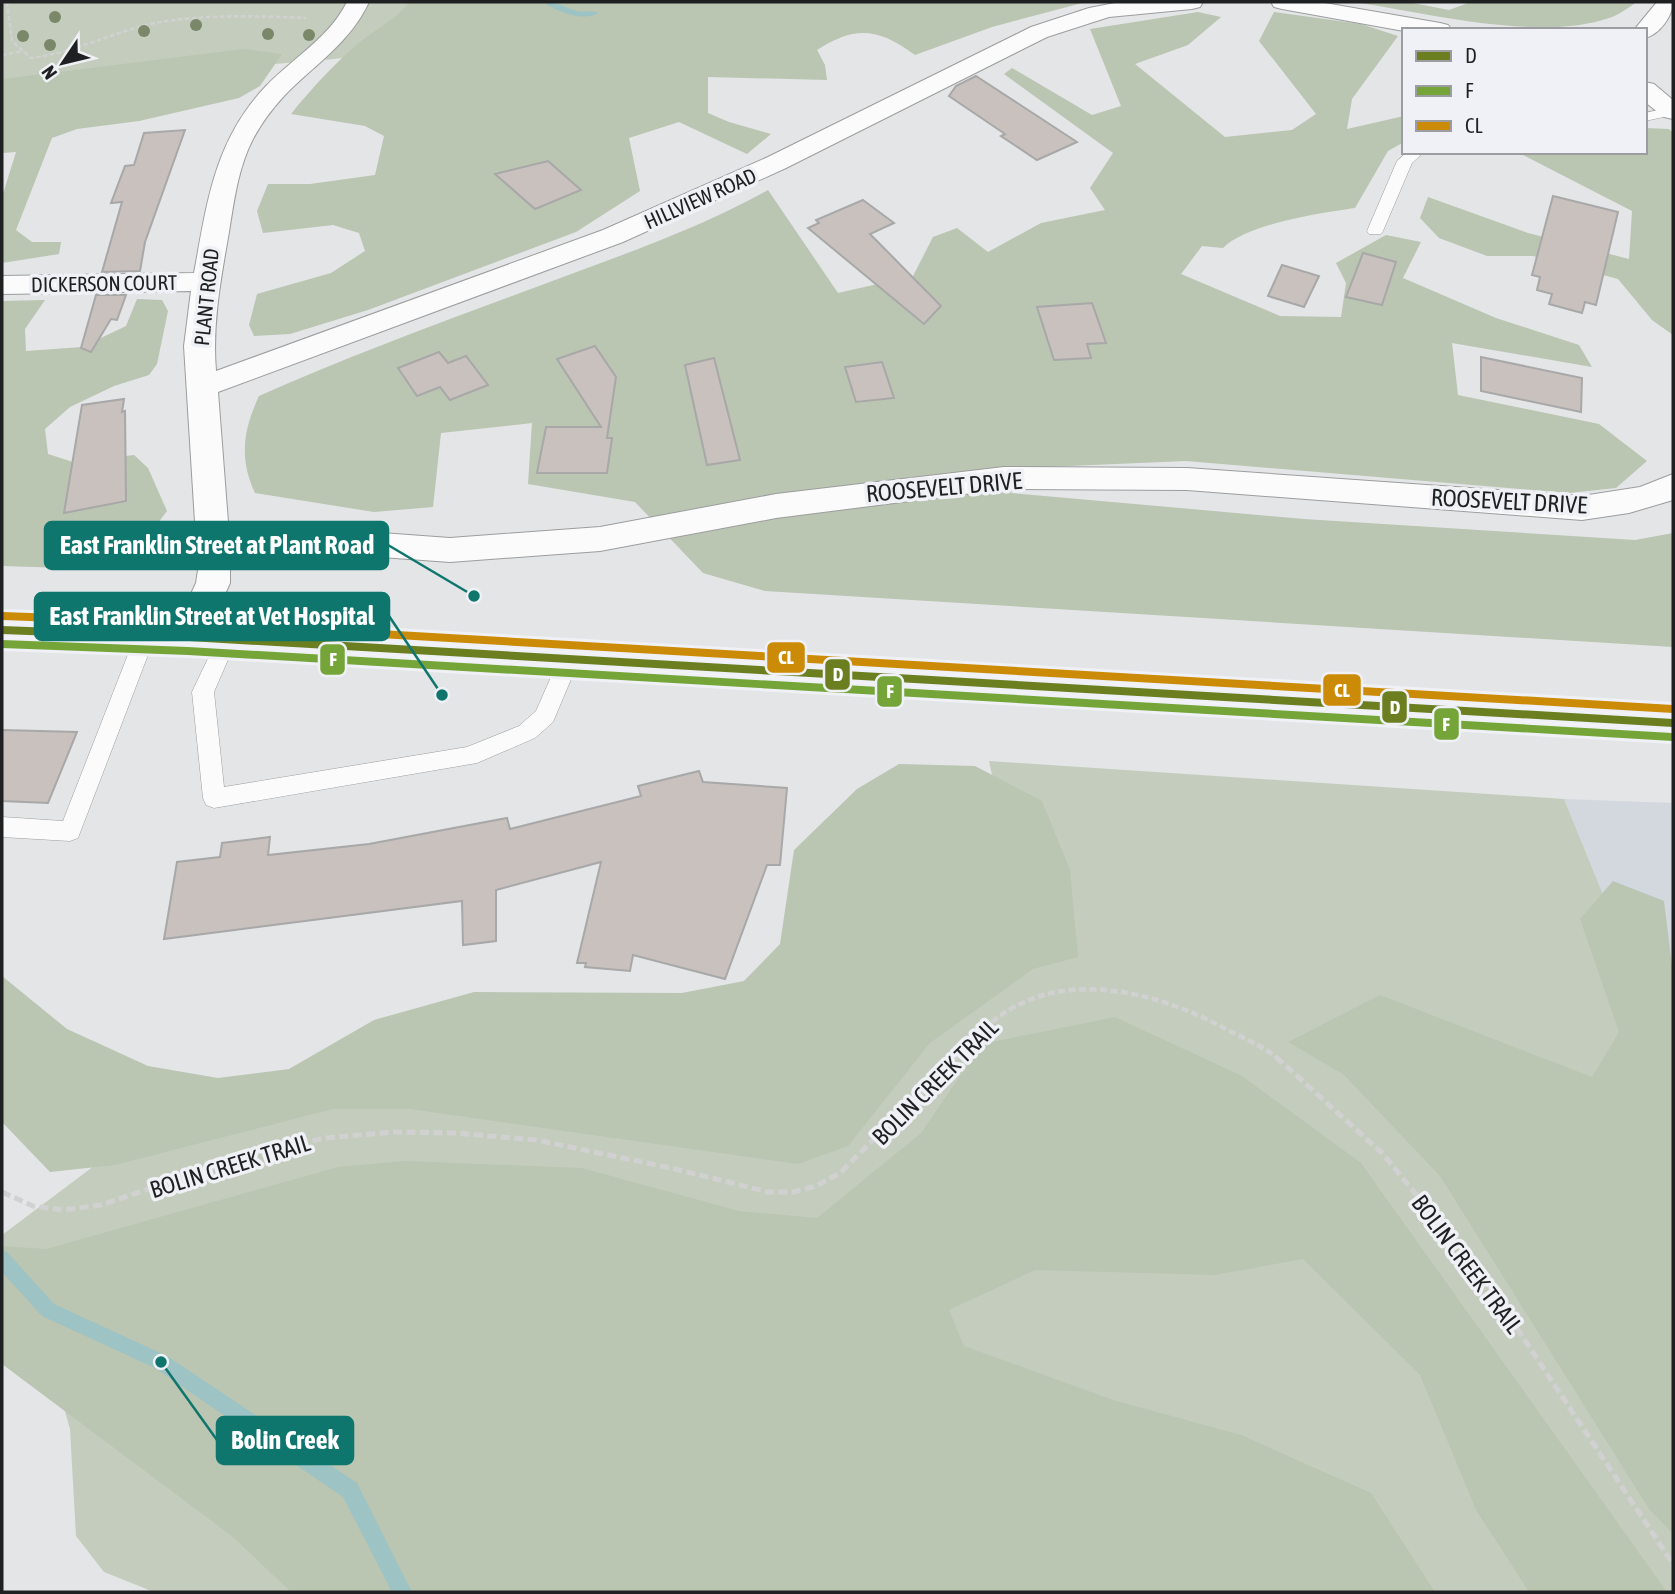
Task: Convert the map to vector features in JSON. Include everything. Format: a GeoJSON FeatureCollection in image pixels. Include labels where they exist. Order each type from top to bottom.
{"type":"FeatureCollection","features":[{"type":"Feature","properties":{"kind":"street","name":"HILLVIEW ROAD"},"geometry":{"type":"LineString","coordinates":[[201,387],[613,236],[663,215],[772,165],[989,56],[1063,23],[1128,7],[1192,2]]}},
{"type":"Feature","properties":{"kind":"street"},"geometry":{"type":"LineString","coordinates":[[1282,2],[1429,28]]}},
{"type":"Feature","properties":{"kind":"street"},"geometry":{"type":"LineString","coordinates":[[1647,29],[1666,5],[1672,2]]}},
{"type":"Feature","properties":{"kind":"street","name":"PLANT ROAD"},"geometry":{"type":"LineString","coordinates":[[189,636],[213,583],[214,533],[200,346],[206,282],[225,177],[239,141],[253,117],[275,90],[334,38],[353,11]]}},
{"type":"Feature","properties":{"kind":"street"},"geometry":{"type":"LineString","coordinates":[[1647,91],[1673,111]]}},
{"type":"Feature","properties":{"kind":"street","name":"DICKERSON COURT"},"geometry":{"type":"LineString","coordinates":[[2,285],[206,282]]}},
{"type":"Feature","properties":{"kind":"street","name":"ROOSEVELT DRIVE"},"geometry":{"type":"LineString","coordinates":[[214,533],[450,550],[600,539],[776,506],[1004,478],[1187,480],[1583,508],[1635,501],[1660,494],[1673,486]]}},
{"type":"Feature","properties":{"kind":"street"},"geometry":{"type":"LineString","coordinates":[[2,630],[189,636],[1673,723]]}},
{"type":"Feature","properties":{"kind":"lane"},"geometry":{"type":"LineString","coordinates":[[1647,117],[1673,111]]}},
{"type":"Feature","properties":{"kind":"lane"},"geometry":{"type":"LineString","coordinates":[[1375,231],[1405,161],[1414,154]]}},
{"type":"Feature","properties":{"kind":"lane"},"geometry":{"type":"LineString","coordinates":[[2,827],[70,831],[146,634]]}},
{"type":"Feature","properties":{"kind":"lane"},"geometry":{"type":"LineString","coordinates":[[227,639],[203,692],[214,798],[470,756],[527,732],[545,716],[569,658]]}},
{"type":"Feature","properties":{"kind":"path"},"geometry":{"type":"LineString","coordinates":[[7,2],[12,41],[31,58],[57,55],[131,27],[223,16],[353,11]]}},
{"type":"Feature","properties":{"kind":"path"},"geometry":{"type":"LineString","coordinates":[[2,55],[24,51]]}},
{"type":"Feature","properties":{"kind":"path","name":"BOLIN CREEK TRAIL"},"geometry":{"type":"LineString","coordinates":[[2,1192],[33,1206],[63,1210],[101,1205],[263,1151],[326,1138],[394,1132],[456,1133],[536,1140],[671,1168],[768,1192],[793,1192],[817,1186],[840,1172],[892,1124],[986,1026],[1016,1006],[1046,994],[1084,990],[1128,993],[1186,1008],[1273,1054],[1383,1154],[1483,1277],[1673,1564]]}},
{"type":"Feature","properties":{"kind":"shaded area"},"geometry":{"type":"Polygon","coordinates":[[[1564,799],[1673,803],[1673,1124],[1658,1029],[1564,799]]]}},
{"type":"Feature","properties":{"kind":"green space"},"geometry":{"type":"Polygon","coordinates":[[[2,2],[725,2],[727,6],[334,59],[72,81],[2,137],[2,2]]]}},
{"type":"Feature","properties":{"kind":"green space"},"geometry":{"type":"Polygon","coordinates":[[[405,2],[1086,2],[992,27],[915,55],[890,39],[878,35],[855,33],[843,36],[817,50],[825,65],[827,80],[708,77],[708,113],[771,134],[747,154],[679,122],[629,138],[640,191],[576,232],[368,310],[290,334],[254,336],[249,325],[257,294],[331,273],[365,251],[359,233],[333,225],[263,233],[257,211],[268,184],[310,184],[375,175],[384,136],[365,126],[291,114],[332,67],[402,11],[407,5],[405,2]]]}},
{"type":"Feature","properties":{"kind":"green space"},"geometry":{"type":"Polygon","coordinates":[[[1354,2],[1408,2],[1449,10],[1471,2],[1637,2],[1609,18],[1581,25],[1550,27],[1483,23],[1354,2]]]}},
{"type":"Feature","properties":{"kind":"green space"},"geometry":{"type":"Polygon","coordinates":[[[1198,12],[1221,17],[1188,45],[1135,64],[1225,137],[1292,130],[1316,114],[1259,41],[1274,12],[1361,24],[1398,36],[1352,99],[1347,129],[1402,116],[1402,143],[1388,151],[1355,208],[1266,226],[1249,232],[1223,248],[1202,246],[1181,274],[1280,316],[1341,317],[1346,283],[1336,263],[1386,235],[1421,242],[1403,278],[1496,318],[1579,345],[1592,367],[1452,343],[1458,395],[1599,424],[1647,461],[1616,488],[1569,493],[1186,461],[1022,468],[1011,493],[1304,519],[1635,540],[1673,533],[1673,647],[765,591],[703,573],[635,502],[528,484],[532,423],[441,433],[433,507],[374,512],[255,493],[247,468],[245,444],[249,421],[259,396],[402,337],[659,241],[768,190],[838,293],[913,276],[933,237],[957,228],[988,252],[1041,223],[1105,210],[1090,188],[1113,153],[1004,74],[1012,68],[1092,115],[1121,106],[1090,29],[1198,12]]]}},
{"type":"Feature","properties":{"kind":"green space"},"geometry":{"type":"Polygon","coordinates":[[[243,49],[282,54],[260,86],[239,98],[139,121],[77,129],[52,138],[16,230],[32,242],[61,242],[59,254],[2,263],[2,197],[16,152],[2,153],[2,79],[243,49]]]}},
{"type":"Feature","properties":{"kind":"green space"},"geometry":{"type":"Polygon","coordinates":[[[1647,128],[1669,129],[1673,133],[1673,335],[1652,320],[1618,279],[1533,256],[1487,256],[1439,238],[1420,218],[1428,197],[1528,233],[1629,259],[1632,211],[1521,154],[1647,154],[1647,128]]]}},
{"type":"Feature","properties":{"kind":"green space"},"geometry":{"type":"Polygon","coordinates":[[[137,299],[162,300],[168,311],[157,364],[149,375],[114,386],[70,407],[45,429],[48,454],[73,462],[134,455],[148,468],[167,511],[145,540],[65,568],[2,566],[2,301],[45,300],[25,329],[26,351],[82,347],[126,326],[137,299]]]}},
{"type":"Feature","properties":{"kind":"green space"},"geometry":{"type":"Polygon","coordinates":[[[989,761],[1564,799],[1658,1029],[1673,1124],[1673,1592],[154,1592],[104,1572],[76,1536],[70,1429],[39,1319],[2,1277],[2,1235],[98,1163],[360,1088],[1030,951],[989,761]]]}},
{"type":"Feature","properties":{"kind":"green space"},"geometry":{"type":"Polygon","coordinates":[[[899,764],[975,766],[1042,801],[1070,870],[1078,957],[1033,969],[930,1043],[848,1146],[798,1164],[410,1109],[333,1109],[115,1165],[50,1172],[2,1122],[2,976],[67,1029],[148,1066],[218,1078],[289,1069],[374,1020],[474,992],[682,993],[744,981],[780,944],[794,850],[857,789],[899,764]]]}},
{"type":"Feature","properties":{"kind":"green space"},"geometry":{"type":"Polygon","coordinates":[[[1613,881],[1664,901],[1673,974],[1673,1534],[1649,1509],[1440,1176],[1343,1074],[1288,1042],[1380,995],[1592,1077],[1619,1032],[1580,919],[1613,881]]]}},
{"type":"Feature","properties":{"kind":"green space"},"geometry":{"type":"Polygon","coordinates":[[[1115,1017],[1242,1076],[1361,1163],[1667,1592],[1529,1592],[1476,1510],[1420,1375],[1303,1259],[1215,1275],[1035,1270],[949,1310],[964,1346],[1113,1400],[1241,1435],[1371,1493],[1435,1592],[291,1592],[233,1537],[2,1364],[2,1246],[46,1249],[338,1167],[405,1161],[582,1168],[739,1211],[817,1218],[921,1133],[982,1044],[1115,1017]]]}},
{"type":"Feature","properties":{"kind":"building"},"geometry":{"type":"Polygon","coordinates":[[[976,76],[1077,142],[1037,160],[1001,136],[1005,134],[949,96],[956,86],[976,76]]]}},
{"type":"Feature","properties":{"kind":"building"},"geometry":{"type":"Polygon","coordinates":[[[185,130],[145,242],[140,271],[102,272],[122,202],[111,203],[125,166],[134,165],[144,133],[185,130]]]}},
{"type":"Feature","properties":{"kind":"building"},"geometry":{"type":"Polygon","coordinates":[[[548,161],[581,190],[535,209],[495,174],[548,161]]]}},
{"type":"Feature","properties":{"kind":"building"},"geometry":{"type":"Polygon","coordinates":[[[1553,196],[1618,212],[1596,305],[1585,302],[1582,313],[1549,304],[1552,294],[1537,290],[1540,277],[1532,275],[1553,196]]]}},
{"type":"Feature","properties":{"kind":"building"},"geometry":{"type":"Polygon","coordinates":[[[863,200],[894,223],[870,234],[941,306],[924,324],[808,228],[819,223],[816,220],[863,200]]]}},
{"type":"Feature","properties":{"kind":"building"},"geometry":{"type":"Polygon","coordinates":[[[1363,253],[1396,262],[1382,305],[1346,297],[1363,253]]]}},
{"type":"Feature","properties":{"kind":"building"},"geometry":{"type":"Polygon","coordinates":[[[1282,265],[1319,276],[1304,307],[1268,296],[1282,265]]]}},
{"type":"Feature","properties":{"kind":"building"},"geometry":{"type":"Polygon","coordinates":[[[96,295],[126,295],[117,320],[111,319],[91,352],[81,348],[96,295]]]}},
{"type":"Feature","properties":{"kind":"building"},"geometry":{"type":"Polygon","coordinates":[[[1092,303],[1106,343],[1087,344],[1091,358],[1054,360],[1037,307],[1092,303]]]}},
{"type":"Feature","properties":{"kind":"building"},"geometry":{"type":"Polygon","coordinates":[[[595,346],[616,377],[607,438],[612,438],[607,473],[537,473],[546,427],[601,427],[557,359],[595,346]]]}},
{"type":"Feature","properties":{"kind":"building"},"geometry":{"type":"Polygon","coordinates":[[[439,352],[448,363],[466,356],[488,385],[450,400],[440,387],[417,396],[398,368],[439,352]]]}},
{"type":"Feature","properties":{"kind":"building"},"geometry":{"type":"Polygon","coordinates":[[[1481,357],[1582,378],[1581,412],[1481,391],[1481,357]]]}},
{"type":"Feature","properties":{"kind":"building"},"geometry":{"type":"Polygon","coordinates":[[[714,358],[740,460],[707,465],[685,365],[714,358]]]}},
{"type":"Feature","properties":{"kind":"building"},"geometry":{"type":"Polygon","coordinates":[[[882,362],[894,398],[856,402],[845,367],[882,362]]]}},
{"type":"Feature","properties":{"kind":"building"},"geometry":{"type":"Polygon","coordinates":[[[124,399],[122,412],[125,411],[126,501],[64,513],[82,405],[124,399]]]}},
{"type":"Feature","properties":{"kind":"building"},"geometry":{"type":"Polygon","coordinates":[[[2,730],[77,732],[48,803],[2,801],[2,730]]]}},
{"type":"Feature","properties":{"kind":"building"},"geometry":{"type":"Polygon","coordinates":[[[699,771],[703,782],[787,788],[780,865],[767,865],[725,979],[633,955],[630,971],[585,967],[586,963],[577,963],[601,862],[496,890],[496,941],[463,945],[462,901],[164,939],[177,862],[220,857],[222,843],[270,837],[268,855],[369,844],[507,818],[510,829],[641,796],[638,786],[699,771]]]}},
{"type":"Feature","properties":{"kind":"waterway"},"geometry":{"type":"LineString","coordinates":[[547,2],[578,14],[595,13]]}},
{"type":"Feature","properties":{"kind":"waterway"},"geometry":{"type":"LineString","coordinates":[[2,1259],[48,1310],[161,1362],[350,1490],[402,1592]]}},
{"type":"Feature","properties":{"kind":"transit line","name":"CL"},"geometry":{"type":"LineString","coordinates":[[3,616],[190,623],[1673,709]]}},
{"type":"Feature","properties":{"kind":"transit line","name":"D"},"geometry":{"type":"LineString","coordinates":[[2,630],[189,637],[1673,723]]}},
{"type":"Feature","properties":{"kind":"transit line","name":"F"},"geometry":{"type":"LineString","coordinates":[[2,644],[188,651],[1672,737]]}},
{"type":"Feature","properties":{"kind":"place","name":"East Franklin Street at Plant Road"},"geometry":{"type":"Point","coordinates":[474,596]}},
{"type":"Feature","properties":{"kind":"place","name":"East Franklin Street at Vet Hospital"},"geometry":{"type":"Point","coordinates":[442,695]}},
{"type":"Feature","properties":{"kind":"place","name":"Bolin Creek"},"geometry":{"type":"Point","coordinates":[161,1362]}}]}
